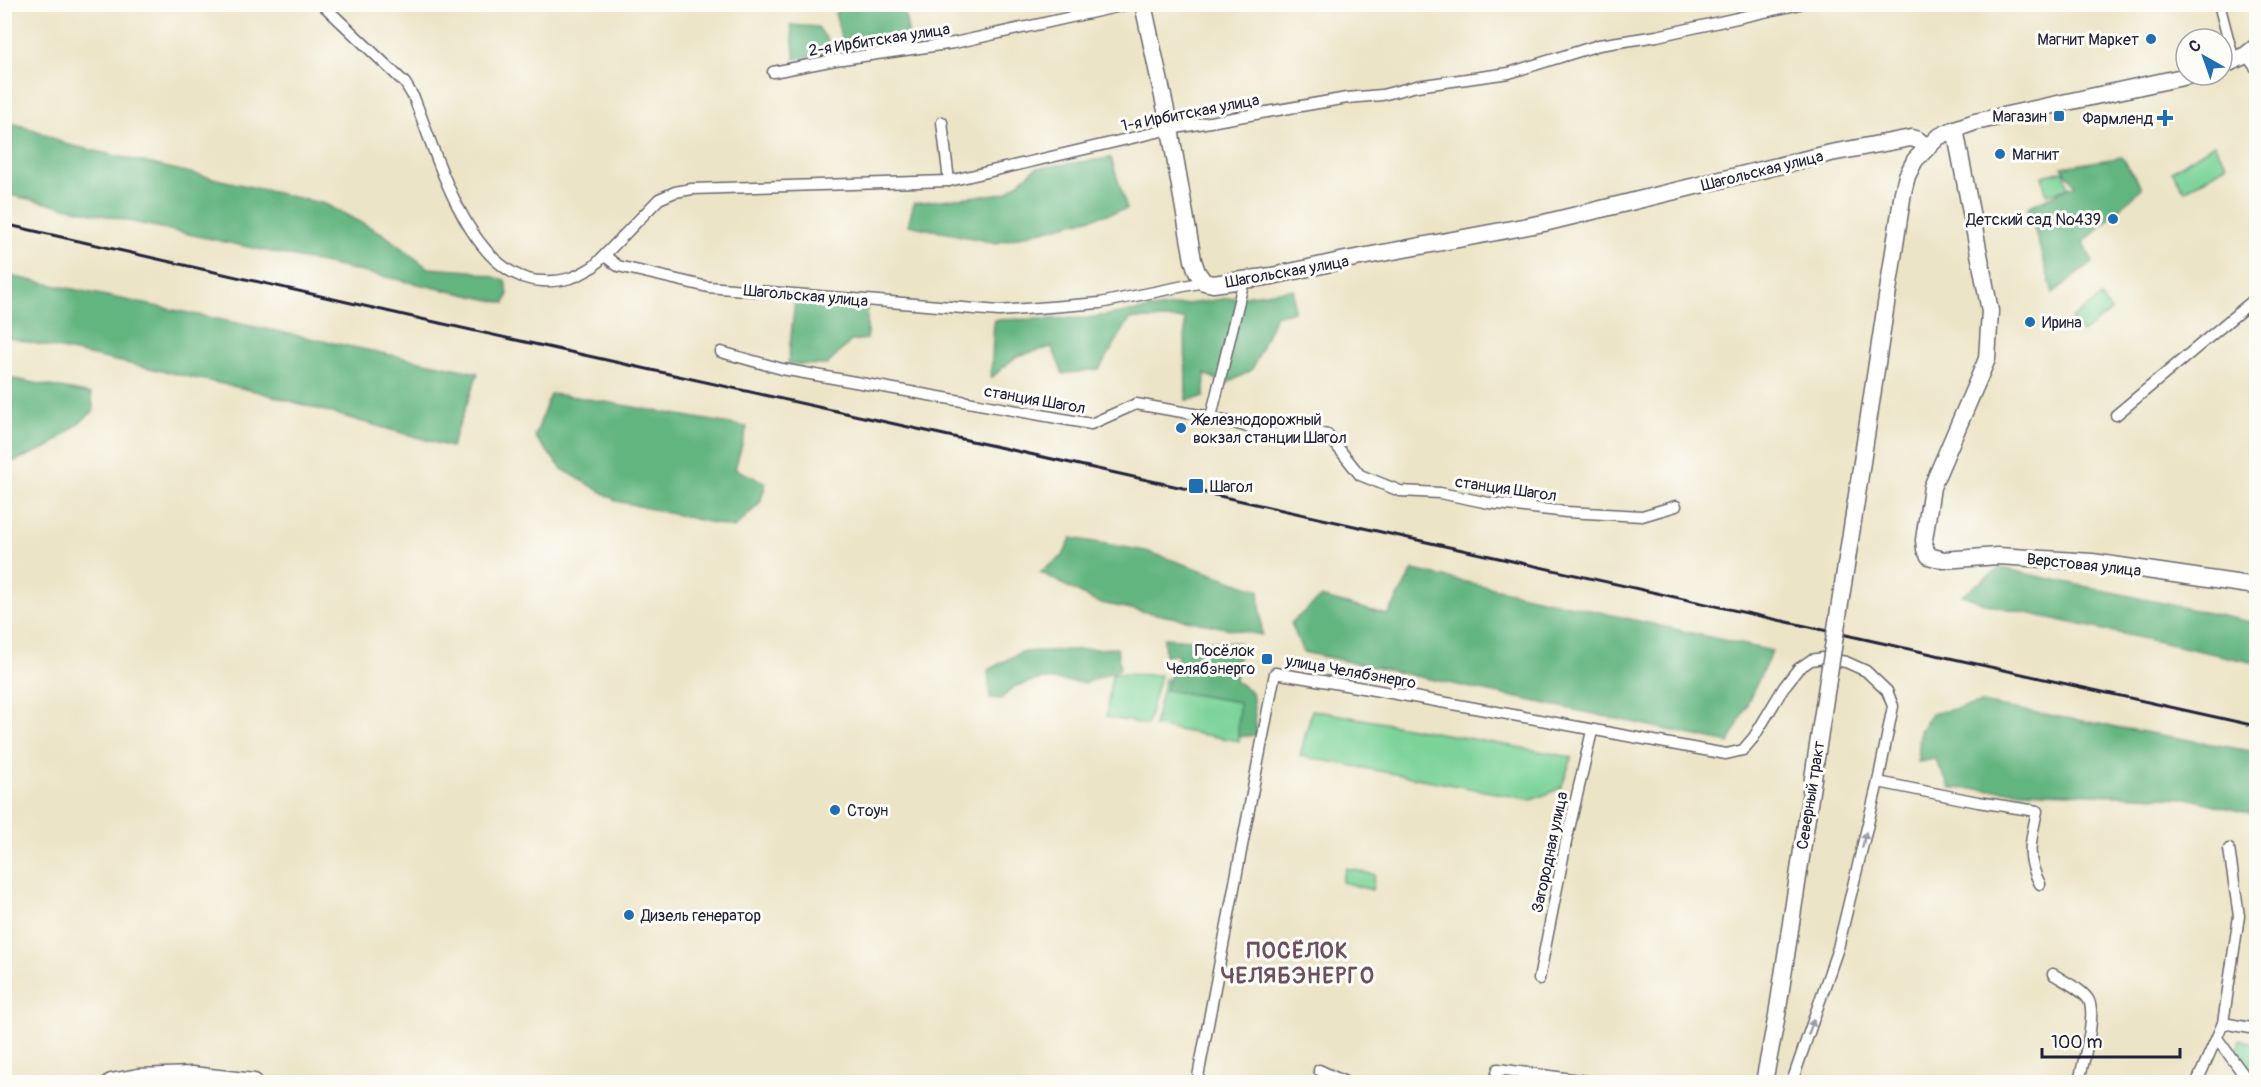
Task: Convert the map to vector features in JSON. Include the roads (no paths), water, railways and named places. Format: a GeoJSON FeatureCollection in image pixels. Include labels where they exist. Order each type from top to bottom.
{"type":"FeatureCollection","features":[{"type":"Feature","properties":{"kind":"street","name":"1-я Ирбитская улица"},"geometry":{"type":"LineString","coordinates":[[322,4],[405,83],[455,200],[474,235],[498,264],[530,280],[561,282],[583,273],[604,256],[659,199],[675,192],[692,189],[949,181],[1170,129],[1347,98],[1382,95],[1417,86],[1509,73],[1599,45],[1657,36],[1800,4]]}},
{"type":"Feature","properties":{"kind":"street","name":"2-я Ирбитская улица"},"geometry":{"type":"LineString","coordinates":[[773,72],[835,60],[954,43],[1130,4]]}},
{"type":"Feature","properties":{"kind":"street"},"geometry":{"type":"LineString","coordinates":[[1143,4],[1170,129],[1193,260],[1204,282]]}},
{"type":"Feature","properties":{"kind":"street"},"geometry":{"type":"LineString","coordinates":[[2219,4],[2243,60]]}},
{"type":"Feature","properties":{"kind":"street"},"geometry":{"type":"LineString","coordinates":[[1927,147],[1938,137],[1975,122],[2174,79]]}},
{"type":"Feature","properties":{"kind":"street"},"geometry":{"type":"LineString","coordinates":[[942,122],[949,181]]}},
{"type":"Feature","properties":{"kind":"street","name":"Верстовая улица"},"geometry":{"type":"LineString","coordinates":[[1955,129],[1990,311],[1987,359],[1932,487],[1924,549],[1929,556],[1935,559],[1998,556],[2092,562],[2256,586]]}},
{"type":"Feature","properties":{"kind":"street","name":"Шагольская улица"},"geometry":{"type":"LineString","coordinates":[[604,256],[618,266],[708,287],[999,311],[1100,303],[1204,282],[1213,284],[1272,276],[1544,223],[1857,148],[1911,138],[1927,147]]}},
{"type":"Feature","properties":{"kind":"street","name":"Северный тракт"},"geometry":{"type":"LineString","coordinates":[[1764,1083],[1777,1015],[1903,192],[1911,168],[1927,147]]}},
{"type":"Feature","properties":{"kind":"street"},"geometry":{"type":"LineString","coordinates":[[1211,417],[1244,280]]}},
{"type":"Feature","properties":{"kind":"street"},"geometry":{"type":"LineString","coordinates":[[2116,415],[2256,298]]}},
{"type":"Feature","properties":{"kind":"street","name":"станция Шагол"},"geometry":{"type":"LineString","coordinates":[[721,352],[782,369],[1091,424],[1136,404],[1211,417],[1274,434],[1297,430],[1328,435],[1360,475],[1400,491],[1440,494],[1489,503],[1641,516],[1676,506]]}},
{"type":"Feature","properties":{"kind":"street","name":"улица Челябэнерго"},"geometry":{"type":"LineString","coordinates":[[1197,1083],[1275,673],[1726,754],[1743,750],[1798,669],[1810,660],[1823,658],[1846,662],[1873,676],[1887,691],[1893,706],[1878,782]]}},
{"type":"Feature","properties":{"kind":"street","name":"Загородная улица"},"geometry":{"type":"LineString","coordinates":[[1539,979],[1566,842],[1592,731]]}},
{"type":"Feature","properties":{"kind":"street"},"geometry":{"type":"LineString","coordinates":[[1792,1083],[1838,948],[1878,782],[2037,811],[2029,850],[2031,864],[2040,884]]}},
{"type":"Feature","properties":{"kind":"street"},"geometry":{"type":"LineString","coordinates":[[2197,1083],[2223,1023],[2239,916],[2229,849]]}},
{"type":"Feature","properties":{"kind":"street"},"geometry":{"type":"LineString","coordinates":[[2053,974],[2087,997],[2091,1005],[2091,1020],[2079,1083]]}},
{"type":"Feature","properties":{"kind":"street"},"geometry":{"type":"LineString","coordinates":[[2223,1023],[2256,1029]]}},
{"type":"Feature","properties":{"kind":"street"},"geometry":{"type":"LineString","coordinates":[[2217,1038],[2250,1083]]}},
{"type":"Feature","properties":{"kind":"street"},"geometry":{"type":"LineString","coordinates":[[1495,1083],[1498,1069],[1594,1083]]}},
{"type":"Feature","properties":{"kind":"street"},"geometry":{"type":"LineString","coordinates":[[1319,1070],[1345,1083]]}},
{"type":"Feature","properties":{"kind":"street"},"geometry":{"type":"LineString","coordinates":[[111,1083],[138,1077],[192,1075],[254,1083]]}},
{"type":"Feature","properties":{"kind":"railway"},"geometry":{"type":"LineString","coordinates":[[4,224],[417,318],[2256,726]]}},
{"type":"Feature","properties":{"kind":"place","name":"Магнит Маркет"},"geometry":{"type":"Point","coordinates":[2151,39]}},
{"type":"Feature","properties":{"kind":"place","name":"Магазин"},"geometry":{"type":"Point","coordinates":[2059,116]}},
{"type":"Feature","properties":{"kind":"place","name":"Фармленд"},"geometry":{"type":"Point","coordinates":[2165,118]}},
{"type":"Feature","properties":{"kind":"place","name":"Магнит"},"geometry":{"type":"Point","coordinates":[2000,154]}},
{"type":"Feature","properties":{"kind":"place","name":"Детский сад №439"},"geometry":{"type":"Point","coordinates":[2113,219]}},
{"type":"Feature","properties":{"kind":"place","name":"Ирина"},"geometry":{"type":"Point","coordinates":[2030,322]}},
{"type":"Feature","properties":{"kind":"place","name":"Железнодорожный вокзал станции Шагол"},"geometry":{"type":"Point","coordinates":[1181,428]}},
{"type":"Feature","properties":{"kind":"place","name":"Шагол"},"geometry":{"type":"Point","coordinates":[1196,486]}},
{"type":"Feature","properties":{"kind":"place","name":"Посёлок Челябэнерго"},"geometry":{"type":"Point","coordinates":[1267,659]}},
{"type":"Feature","properties":{"kind":"place","name":"Стоун"},"geometry":{"type":"Point","coordinates":[835,810]}},
{"type":"Feature","properties":{"kind":"place","name":"Дизель генератор"},"geometry":{"type":"Point","coordinates":[629,915]}},
{"type":"Feature","properties":{"kind":"district","name":"ПОСЁЛОК ЧЕЛЯБЭНЕРГО"},"geometry":{"type":"Point","coordinates":[1298,962]}}]}
